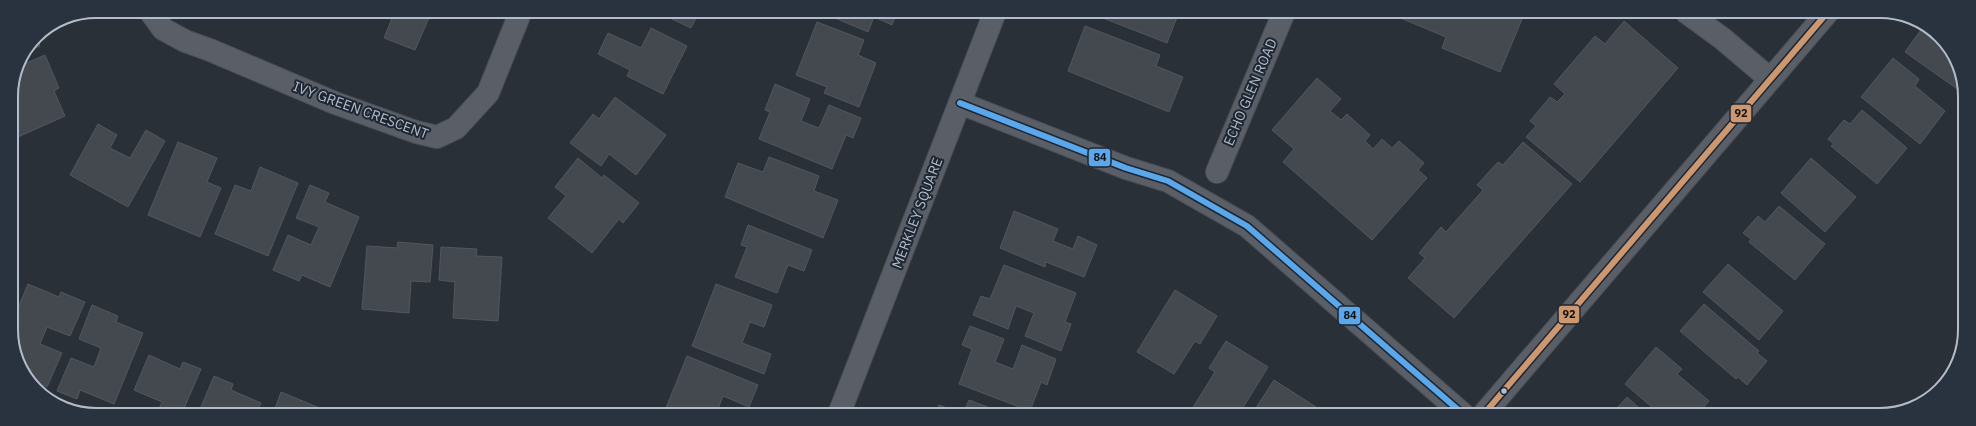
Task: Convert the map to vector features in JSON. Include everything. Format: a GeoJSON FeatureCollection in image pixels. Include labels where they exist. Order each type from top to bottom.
{"type":"FeatureCollection","features":[{"type":"Feature","properties":{"kind":"street","name":"IVY GREEN CRESCENT"},"geometry":{"type":"LineString","coordinates":[[155,18],[163,29],[185,41],[336,103],[416,132],[437,137],[456,128],[488,93],[518,18]]}},
{"type":"Feature","properties":{"kind":"street","name":"MERKLEY SQUARE"},"geometry":{"type":"LineString","coordinates":[[841,408],[993,18]]}},
{"type":"Feature","properties":{"kind":"street","name":"ECHO GLEN ROAD"},"geometry":{"type":"LineString","coordinates":[[1217,172],[1281,18]]}},
{"type":"Feature","properties":{"kind":"street"},"geometry":{"type":"LineString","coordinates":[[1694,18],[1723,39],[1770,79]]}},
{"type":"Feature","properties":{"kind":"street"},"geometry":{"type":"LineString","coordinates":[[1489,408],[1822,18]]}},
{"type":"Feature","properties":{"kind":"street"},"geometry":{"type":"LineString","coordinates":[[960,103],[1126,168],[1168,181],[1247,226],[1456,408]]}},
{"type":"Feature","properties":{"kind":"building"},"geometry":{"type":"Polygon","coordinates":[[[392,18],[429,18],[415,50],[384,38],[392,18]]]}},
{"type":"Feature","properties":{"kind":"building"},"geometry":{"type":"Polygon","coordinates":[[[670,18],[696,18],[691,28],[670,18]]]}},
{"type":"Feature","properties":{"kind":"building"},"geometry":{"type":"Polygon","coordinates":[[[835,18],[874,18],[868,32],[835,18]]]}},
{"type":"Feature","properties":{"kind":"building"},"geometry":{"type":"Polygon","coordinates":[[[876,18],[895,18],[892,25],[876,18]]]}},
{"type":"Feature","properties":{"kind":"building"},"geometry":{"type":"Polygon","coordinates":[[[1103,18],[1177,18],[1167,43],[1103,18]]]}},
{"type":"Feature","properties":{"kind":"building"},"geometry":{"type":"Polygon","coordinates":[[[1400,18],[1522,18],[1500,72],[1442,48],[1446,37],[1400,18]]]}},
{"type":"Feature","properties":{"kind":"building"},"geometry":{"type":"Polygon","coordinates":[[[1624,21],[1678,68],[1580,182],[1526,137],[1536,126],[1530,121],[1550,97],[1557,102],[1565,94],[1554,84],[1595,36],[1605,44],[1624,21]]]}},
{"type":"Feature","properties":{"kind":"building"},"geometry":{"type":"Polygon","coordinates":[[[817,22],[864,40],[858,55],[876,63],[859,107],[824,93],[827,87],[796,75],[817,22]]]}},
{"type":"Feature","properties":{"kind":"building"},"geometry":{"type":"Polygon","coordinates":[[[1085,26],[1160,55],[1156,66],[1183,77],[1169,112],[1068,71],[1085,26]]]}},
{"type":"Feature","properties":{"kind":"building"},"geometry":{"type":"Polygon","coordinates":[[[651,28],[687,46],[663,94],[627,76],[630,70],[598,54],[608,33],[641,48],[651,28]]]}},
{"type":"Feature","properties":{"kind":"building"},"geometry":{"type":"Polygon","coordinates":[[[1921,30],[1935,41],[1948,57],[1954,71],[1958,89],[1905,52],[1921,30]]]}},
{"type":"Feature","properties":{"kind":"building"},"geometry":{"type":"Polygon","coordinates":[[[39,43],[40,46],[34,49],[39,43]]]}},
{"type":"Feature","properties":{"kind":"building"},"geometry":{"type":"Polygon","coordinates":[[[45,55],[59,88],[54,91],[65,116],[18,137],[18,91],[25,63],[45,55]]]}},
{"type":"Feature","properties":{"kind":"building"},"geometry":{"type":"Polygon","coordinates":[[[1893,58],[1919,79],[1915,86],[1945,111],[1920,144],[1861,97],[1893,58]]]}},
{"type":"Feature","properties":{"kind":"building"},"geometry":{"type":"Polygon","coordinates":[[[1317,78],[1341,99],[1330,111],[1341,120],[1347,114],[1370,135],[1365,141],[1373,149],[1382,139],[1392,148],[1399,141],[1424,163],[1418,170],[1427,178],[1372,240],[1283,162],[1294,149],[1272,130],[1317,78]]]}},
{"type":"Feature","properties":{"kind":"building"},"geometry":{"type":"Polygon","coordinates":[[[775,84],[810,99],[801,121],[819,128],[829,105],[861,118],[853,138],[846,135],[832,169],[759,139],[770,112],[765,110],[775,84]]]}},
{"type":"Feature","properties":{"kind":"building"},"geometry":{"type":"Polygon","coordinates":[[[615,97],[666,135],[636,175],[609,154],[601,166],[570,143],[593,114],[599,119],[615,97]]]}},
{"type":"Feature","properties":{"kind":"building"},"geometry":{"type":"Polygon","coordinates":[[[1862,110],[1907,148],[1877,184],[1831,146],[1834,144],[1828,139],[1844,120],[1850,124],[1862,110]]]}},
{"type":"Feature","properties":{"kind":"building"},"geometry":{"type":"Polygon","coordinates":[[[98,124],[117,135],[110,148],[130,158],[146,130],[165,141],[128,207],[70,175],[98,124]]]}},
{"type":"Feature","properties":{"kind":"building"},"geometry":{"type":"Polygon","coordinates":[[[178,142],[217,158],[207,182],[221,188],[200,237],[148,215],[178,142]]]}},
{"type":"Feature","properties":{"kind":"building"},"geometry":{"type":"Polygon","coordinates":[[[1523,142],[1572,184],[1454,318],[1408,278],[1425,258],[1419,253],[1441,227],[1446,232],[1483,190],[1477,185],[1498,162],[1503,165],[1523,142]]]}},
{"type":"Feature","properties":{"kind":"building"},"geometry":{"type":"Polygon","coordinates":[[[769,157],[819,176],[814,191],[838,200],[823,238],[725,197],[738,163],[763,172],[769,157]]]}},
{"type":"Feature","properties":{"kind":"building"},"geometry":{"type":"Polygon","coordinates":[[[578,158],[602,178],[604,175],[639,203],[623,223],[619,219],[592,253],[548,218],[566,196],[555,187],[578,158]]]}},
{"type":"Feature","properties":{"kind":"building"},"geometry":{"type":"Polygon","coordinates":[[[1811,158],[1856,197],[1825,232],[1781,193],[1811,158]]]}},
{"type":"Feature","properties":{"kind":"building"},"geometry":{"type":"Polygon","coordinates":[[[260,167],[298,183],[268,256],[215,234],[235,185],[251,191],[260,167]]]}},
{"type":"Feature","properties":{"kind":"building"},"geometry":{"type":"Polygon","coordinates":[[[310,185],[329,193],[325,202],[359,217],[330,287],[302,275],[299,281],[273,270],[288,235],[311,245],[319,227],[296,218],[310,185]]]}},
{"type":"Feature","properties":{"kind":"building"},"geometry":{"type":"Polygon","coordinates":[[[1779,206],[1825,244],[1795,280],[1749,242],[1751,239],[1743,233],[1758,216],[1765,222],[1779,206]]]}},
{"type":"Feature","properties":{"kind":"building"},"geometry":{"type":"Polygon","coordinates":[[[1014,211],[1058,229],[1053,241],[1073,249],[1078,236],[1097,245],[1084,277],[1046,262],[1045,267],[1000,248],[1014,211]]]}},
{"type":"Feature","properties":{"kind":"building"},"geometry":{"type":"Polygon","coordinates":[[[748,225],[812,250],[804,271],[788,265],[777,293],[735,277],[747,247],[741,245],[748,225]]]}},
{"type":"Feature","properties":{"kind":"building"},"geometry":{"type":"Polygon","coordinates":[[[398,242],[433,245],[430,282],[411,281],[409,313],[362,309],[367,246],[397,248],[398,242]]]}},
{"type":"Feature","properties":{"kind":"building"},"geometry":{"type":"Polygon","coordinates":[[[441,247],[477,249],[476,256],[502,257],[498,321],[453,318],[455,282],[439,280],[441,247]]]}},
{"type":"Feature","properties":{"kind":"building"},"geometry":{"type":"Polygon","coordinates":[[[1728,264],[1783,311],[1759,340],[1703,292],[1728,264]]]}},
{"type":"Feature","properties":{"kind":"building"},"geometry":{"type":"Polygon","coordinates":[[[1004,265],[1076,293],[1065,322],[1071,324],[1061,351],[1025,336],[1034,313],[1016,306],[1008,329],[973,315],[981,296],[990,299],[1004,265]]]}},
{"type":"Feature","properties":{"kind":"building"},"geometry":{"type":"Polygon","coordinates":[[[28,284],[59,297],[61,292],[85,302],[70,336],[47,327],[40,344],[62,353],[47,387],[40,384],[34,377],[31,373],[32,370],[28,368],[22,355],[18,335],[18,308],[28,284]]]}},
{"type":"Feature","properties":{"kind":"building"},"geometry":{"type":"Polygon","coordinates":[[[716,284],[772,305],[764,327],[750,322],[742,343],[771,354],[764,374],[692,346],[716,284]]]}},
{"type":"Feature","properties":{"kind":"building"},"geometry":{"type":"Polygon","coordinates":[[[1175,290],[1217,316],[1200,344],[1195,341],[1174,374],[1137,352],[1175,290]]]}},
{"type":"Feature","properties":{"kind":"building"},"geometry":{"type":"Polygon","coordinates":[[[1704,304],[1759,351],[1757,353],[1767,361],[1747,385],[1738,377],[1736,379],[1680,331],[1704,304]]]}},
{"type":"Feature","properties":{"kind":"building"},"geometry":{"type":"Polygon","coordinates":[[[92,305],[118,316],[116,322],[143,333],[114,404],[80,390],[77,399],[57,391],[71,358],[94,367],[101,348],[79,339],[92,305]]]}},
{"type":"Feature","properties":{"kind":"building"},"geometry":{"type":"Polygon","coordinates":[[[970,326],[1004,339],[995,362],[1013,369],[1022,345],[1056,359],[1047,385],[1041,382],[1031,408],[1022,408],[959,384],[972,349],[962,345],[970,326]]]}},
{"type":"Feature","properties":{"kind":"building"},"geometry":{"type":"Polygon","coordinates":[[[1226,341],[1268,367],[1243,408],[1193,408],[1215,372],[1209,368],[1226,341]]]}},
{"type":"Feature","properties":{"kind":"building"},"geometry":{"type":"Polygon","coordinates":[[[1656,347],[1682,369],[1677,374],[1709,401],[1703,408],[1653,408],[1625,384],[1656,347]]]}},
{"type":"Feature","properties":{"kind":"building"},"geometry":{"type":"Polygon","coordinates":[[[149,355],[180,369],[183,362],[201,369],[184,408],[159,408],[162,402],[134,390],[149,355]]]}},
{"type":"Feature","properties":{"kind":"building"},"geometry":{"type":"Polygon","coordinates":[[[687,356],[758,385],[749,407],[723,396],[718,408],[666,408],[687,356]]]}},
{"type":"Feature","properties":{"kind":"building"},"geometry":{"type":"Polygon","coordinates":[[[214,376],[233,384],[231,390],[261,403],[259,408],[201,408],[214,376]]]}},
{"type":"Feature","properties":{"kind":"building"},"geometry":{"type":"Polygon","coordinates":[[[1274,380],[1316,407],[1315,408],[1256,408],[1274,380]]]}},
{"type":"Feature","properties":{"kind":"building"},"geometry":{"type":"Polygon","coordinates":[[[281,392],[320,408],[275,408],[281,392]]]}},
{"type":"Feature","properties":{"kind":"building"},"geometry":{"type":"Polygon","coordinates":[[[1627,397],[1639,408],[1617,408],[1627,397]]]}},
{"type":"Feature","properties":{"kind":"building"},"geometry":{"type":"Polygon","coordinates":[[[969,400],[990,408],[966,408],[969,400]]]}},
{"type":"Feature","properties":{"kind":"building"},"geometry":{"type":"Polygon","coordinates":[[[939,405],[947,408],[938,408],[939,405]]]}},
{"type":"Feature","properties":{"kind":"transit line","name":"92"},"geometry":{"type":"LineString","coordinates":[[1489,408],[1823,18]]}},
{"type":"Feature","properties":{"kind":"transit line","name":"84"},"geometry":{"type":"LineString","coordinates":[[960,103],[1126,168],[1168,181],[1247,226],[1456,408]]}}]}
